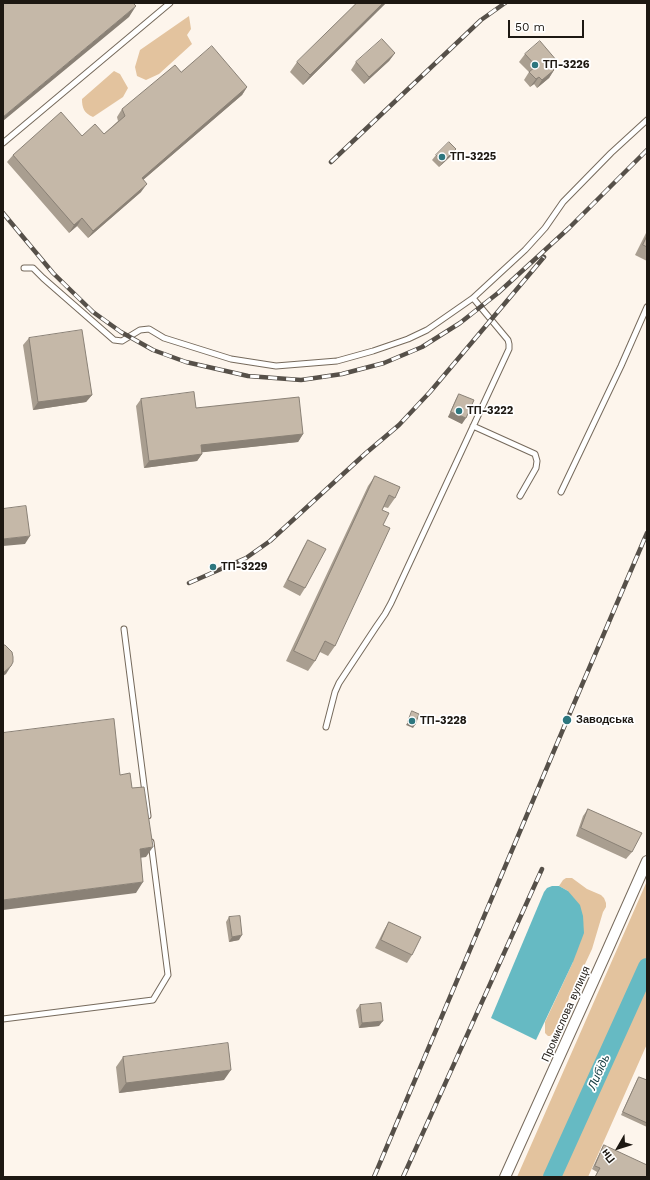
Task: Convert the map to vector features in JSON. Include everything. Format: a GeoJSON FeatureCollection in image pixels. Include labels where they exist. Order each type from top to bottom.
{"type":"FeatureCollection","features":[{"type":"Feature","properties":{"kind":"street","name":"Промислова вулиця"},"geometry":{"type":"LineString","coordinates":[[505,1177],[647,861]]}},
{"type":"Feature","properties":{"kind":"lane"},"geometry":{"type":"LineString","coordinates":[[3,144],[170,3]]}},
{"type":"Feature","properties":{"kind":"lane"},"geometry":{"type":"LineString","coordinates":[[24,268],[33,268],[114,340],[122,341],[140,330],[149,329],[164,338],[231,359],[276,366],[337,361],[408,339],[427,330],[473,298],[525,250],[544,228],[563,202],[611,153],[647,120]]}},
{"type":"Feature","properties":{"kind":"lane"},"geometry":{"type":"LineString","coordinates":[[326,727],[335,692],[347,670],[388,609],[509,349],[508,340],[473,298]]}},
{"type":"Feature","properties":{"kind":"lane"},"geometry":{"type":"LineString","coordinates":[[561,492],[621,366],[647,307]]}},
{"type":"Feature","properties":{"kind":"lane"},"geometry":{"type":"LineString","coordinates":[[473,426],[535,454],[537,461],[536,468],[520,496]]}},
{"type":"Feature","properties":{"kind":"lane"},"geometry":{"type":"LineString","coordinates":[[124,629],[149,826]]}},
{"type":"Feature","properties":{"kind":"lane"},"geometry":{"type":"LineString","coordinates":[[3,1019],[153,1000],[168,975],[150,833]]}},
{"type":"Feature","properties":{"kind":"shaded area"},"geometry":{"type":"Polygon","coordinates":[[[189,16],[191,29],[187,35],[192,44],[159,74],[146,80],[137,76],[135,67],[140,50],[189,16]]]}},
{"type":"Feature","properties":{"kind":"shaded area"},"geometry":{"type":"Polygon","coordinates":[[[114,71],[120,74],[128,88],[123,97],[93,117],[87,114],[82,105],[82,99],[114,71]]]}},
{"type":"Feature","properties":{"kind":"shaded area"},"geometry":{"type":"Polygon","coordinates":[[[566,878],[572,878],[587,889],[601,895],[604,898],[606,907],[603,912],[592,949],[553,1033],[548,1036],[545,1033],[545,1022],[573,962],[568,891],[559,886],[566,878]]]}},
{"type":"Feature","properties":{"kind":"shaded area"},"geometry":{"type":"Polygon","coordinates":[[[647,881],[647,1044],[588,1177],[517,1177],[647,881]]]}},
{"type":"Feature","properties":{"kind":"water"},"geometry":{"type":"Polygon","coordinates":[[[559,886],[568,891],[580,905],[583,916],[584,933],[573,962],[536,1040],[491,1018],[544,892],[547,888],[559,886]]]}},
{"type":"Feature","properties":{"kind":"building"},"geometry":{"type":"Polygon","coordinates":[[[3,3],[133,3],[136,6],[3,117],[3,3]]]}},
{"type":"Feature","properties":{"kind":"building"},"geometry":{"type":"Polygon","coordinates":[[[357,3],[383,3],[310,75],[297,62],[357,3]]]}},
{"type":"Feature","properties":{"kind":"building"},"geometry":{"type":"Polygon","coordinates":[[[382,39],[395,53],[369,77],[356,62],[382,39]]]}},
{"type":"Feature","properties":{"kind":"building"},"geometry":{"type":"Polygon","coordinates":[[[540,41],[557,61],[551,66],[554,70],[542,80],[539,77],[536,79],[529,72],[536,66],[525,54],[540,41]]]}},
{"type":"Feature","properties":{"kind":"building"},"geometry":{"type":"Polygon","coordinates":[[[212,46],[247,87],[142,178],[147,184],[93,231],[82,218],[74,225],[13,155],[61,112],[82,136],[95,124],[104,134],[125,116],[122,109],[175,65],[181,72],[212,46]]]}},
{"type":"Feature","properties":{"kind":"building"},"geometry":{"type":"Polygon","coordinates":[[[449,142],[456,149],[443,162],[436,155],[449,142]]]}},
{"type":"Feature","properties":{"kind":"building"},"geometry":{"type":"Polygon","coordinates":[[[647,236],[647,247],[643,245],[647,236]]]}},
{"type":"Feature","properties":{"kind":"building"},"geometry":{"type":"Polygon","coordinates":[[[82,330],[92,395],[38,402],[29,338],[82,330]]]}},
{"type":"Feature","properties":{"kind":"building"},"geometry":{"type":"Polygon","coordinates":[[[194,392],[196,408],[299,397],[303,434],[201,445],[202,454],[149,461],[141,399],[194,392]]]}},
{"type":"Feature","properties":{"kind":"building","name":"ТП-3222"},"geometry":{"type":"Polygon","coordinates":[[[459,394],[474,400],[466,418],[451,412],[459,394]]]}},
{"type":"Feature","properties":{"kind":"building"},"geometry":{"type":"Polygon","coordinates":[[[375,476],[400,487],[395,498],[389,495],[382,510],[389,513],[383,525],[390,528],[335,646],[325,641],[315,661],[294,651],[375,476]]]}},
{"type":"Feature","properties":{"kind":"building"},"geometry":{"type":"Polygon","coordinates":[[[26,506],[30,536],[3,539],[3,509],[26,506]]]}},
{"type":"Feature","properties":{"kind":"building"},"geometry":{"type":"Polygon","coordinates":[[[308,540],[326,549],[305,588],[288,580],[308,540]]]}},
{"type":"Feature","properties":{"kind":"building"},"geometry":{"type":"Polygon","coordinates":[[[3,645],[5,645],[12,652],[13,662],[11,666],[3,673],[3,645]]]}},
{"type":"Feature","properties":{"kind":"building","name":"ТП-3228"},"geometry":{"type":"Polygon","coordinates":[[[412,711],[419,714],[415,725],[408,722],[412,711]]]}},
{"type":"Feature","properties":{"kind":"building"},"geometry":{"type":"Polygon","coordinates":[[[114,719],[120,775],[130,773],[132,788],[144,787],[153,847],[140,849],[143,882],[3,900],[3,733],[114,719]]]}},
{"type":"Feature","properties":{"kind":"building"},"geometry":{"type":"Polygon","coordinates":[[[588,809],[642,833],[632,852],[581,828],[588,809]]]}},
{"type":"Feature","properties":{"kind":"building"},"geometry":{"type":"Polygon","coordinates":[[[240,916],[242,935],[232,937],[229,917],[240,916]]]}},
{"type":"Feature","properties":{"kind":"building"},"geometry":{"type":"Polygon","coordinates":[[[389,922],[421,937],[412,955],[381,940],[389,922]]]}},
{"type":"Feature","properties":{"kind":"building"},"geometry":{"type":"Polygon","coordinates":[[[381,1003],[383,1021],[362,1023],[360,1005],[381,1003]]]}},
{"type":"Feature","properties":{"kind":"building"},"geometry":{"type":"Polygon","coordinates":[[[228,1043],[231,1070],[126,1083],[123,1057],[228,1043]]]}},
{"type":"Feature","properties":{"kind":"building"},"geometry":{"type":"Polygon","coordinates":[[[639,1077],[647,1080],[647,1123],[623,1112],[639,1077]]]}},
{"type":"Feature","properties":{"kind":"building"},"geometry":{"type":"Polygon","coordinates":[[[604,1145],[647,1165],[647,1177],[595,1177],[600,1168],[595,1166],[604,1145]]]}},
{"type":"Feature","properties":{"kind":"waterway","name":"Либідь"},"geometry":{"type":"LineString","coordinates":[[552,1177],[647,967]]}},
{"type":"Feature","properties":{"kind":"railway"},"geometry":{"type":"LineString","coordinates":[[331,162],[481,20],[505,3]]}},
{"type":"Feature","properties":{"kind":"railway"},"geometry":{"type":"LineString","coordinates":[[3,213],[53,273],[93,312],[121,332],[153,350],[186,362],[248,376],[301,380],[342,374],[384,363],[422,347],[460,323],[498,293],[569,228],[647,150]]}},
{"type":"Feature","properties":{"kind":"railway"},"geometry":{"type":"LineString","coordinates":[[189,583],[246,558],[270,541],[366,453],[399,425],[430,392],[544,257]]}},
{"type":"Feature","properties":{"kind":"railway"},"geometry":{"type":"LineString","coordinates":[[374,1177],[647,533]]}},
{"type":"Feature","properties":{"kind":"railway"},"geometry":{"type":"LineString","coordinates":[[403,1177],[542,869]]}},
{"type":"Feature","properties":{"kind":"place","name":"ТП-3226"},"geometry":{"type":"Point","coordinates":[535,65]}},
{"type":"Feature","properties":{"kind":"place","name":"ТП-3225"},"geometry":{"type":"Point","coordinates":[442,157]}},
{"type":"Feature","properties":{"kind":"place","name":"ТП-3222"},"geometry":{"type":"Point","coordinates":[459,411]}},
{"type":"Feature","properties":{"kind":"place","name":"ТП-3229"},"geometry":{"type":"Point","coordinates":[213,567]}},
{"type":"Feature","properties":{"kind":"place","name":"Заводська"},"geometry":{"type":"Point","coordinates":[567,720]}},
{"type":"Feature","properties":{"kind":"place","name":"ТП-3228"},"geometry":{"type":"Point","coordinates":[412,721]}}]}
